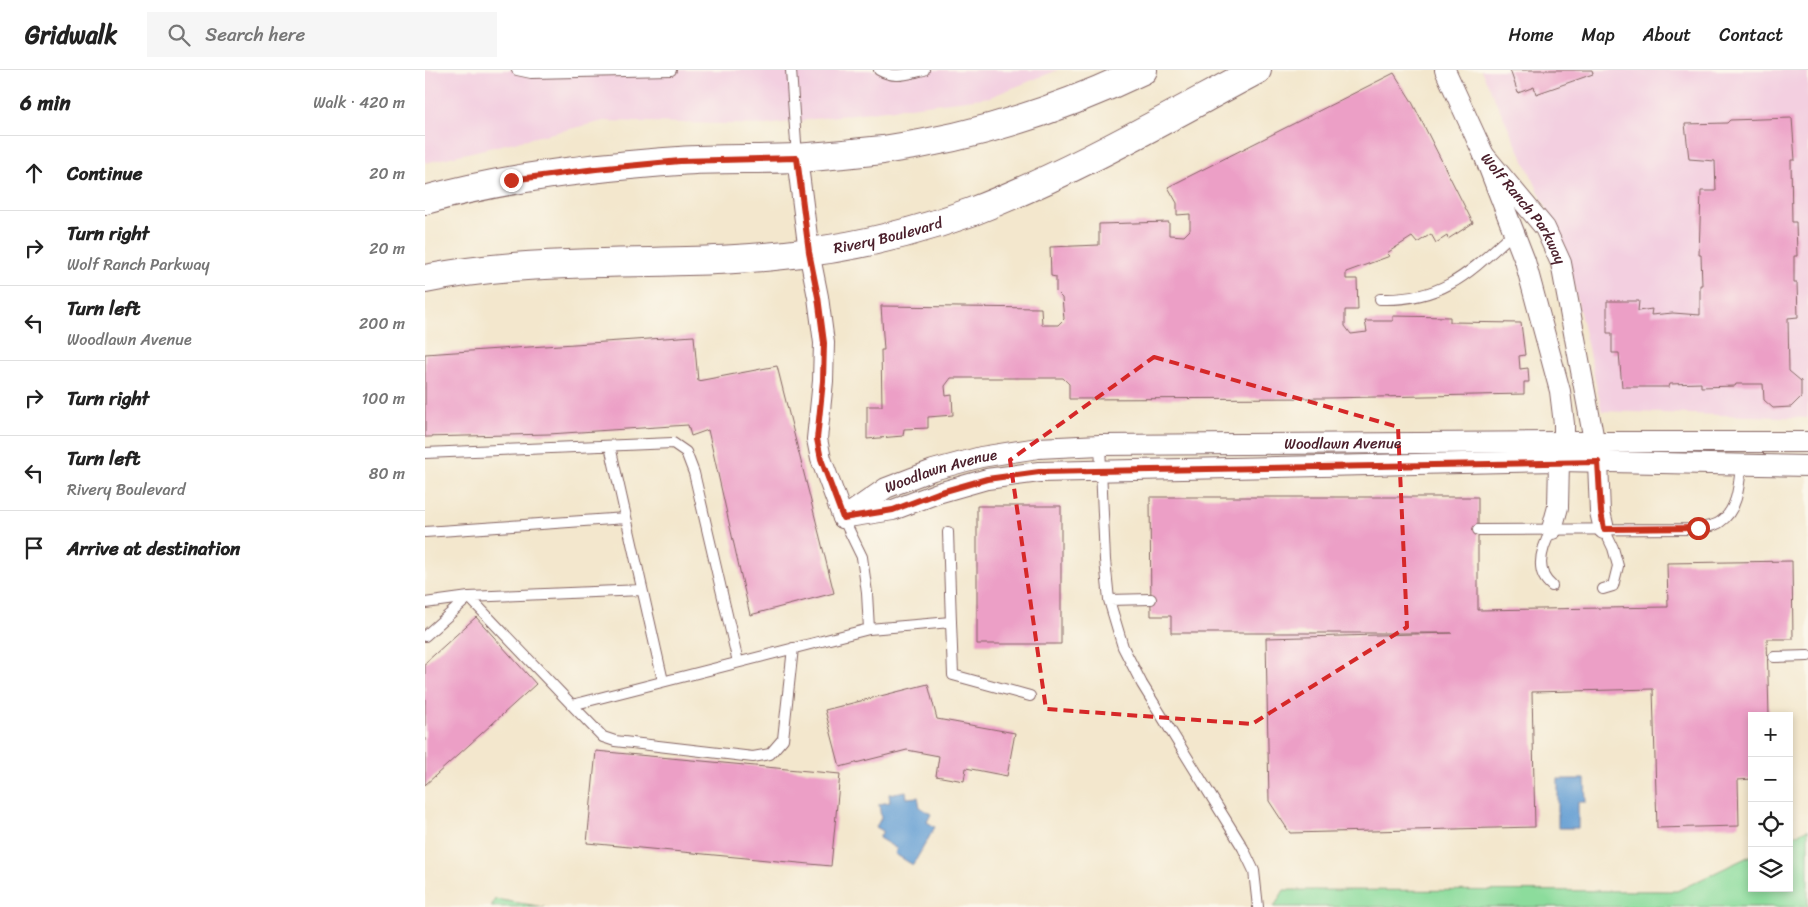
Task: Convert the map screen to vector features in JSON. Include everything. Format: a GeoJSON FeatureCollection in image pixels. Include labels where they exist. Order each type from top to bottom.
{"type":"FeatureCollection","features":[{"type":"Feature","properties":{"kind":"street"},"geometry":{"type":"LineString","coordinates":[[425,200],[511,180],[596,169],[680,161],[797,158],[883,150],[940,140],[1025,117],[1114,84],[1143,70]]}},
{"type":"Feature","properties":{"kind":"street","name":"Rivery Boulevard"},"geometry":{"type":"LineString","coordinates":[[425,279],[484,269],[617,263],[721,261],[809,252],[862,243],[960,215],[1022,191],[1105,150],[1257,70]]}},
{"type":"Feature","properties":{"kind":"street"},"geometry":{"type":"LineString","coordinates":[[1445,70],[1484,155]]}},
{"type":"Feature","properties":{"kind":"street","name":"Wolf Ranch Parkway"},"geometry":{"type":"LineString","coordinates":[[1484,155],[1525,261],[1561,391],[1564,442],[1559,461],[1558,507],[1552,529]]}},
{"type":"Feature","properties":{"kind":"street","name":"Wolf Ranch Parkway"},"geometry":{"type":"LineString","coordinates":[[1484,155],[1545,228],[1561,263],[1598,462],[1604,529]]}},
{"type":"Feature","properties":{"kind":"street"},"geometry":{"type":"LineString","coordinates":[[797,158],[809,252],[818,297],[824,343],[823,381],[817,439],[821,459],[843,518]]}},
{"type":"Feature","properties":{"kind":"street","name":"Woodlawn Avenue"},"geometry":{"type":"LineString","coordinates":[[843,518],[886,488],[933,470],[981,457],[1038,448],[1101,445],[1808,442]]}},
{"type":"Feature","properties":{"kind":"street","name":"Woodlawn Avenue"},"geometry":{"type":"LineString","coordinates":[[843,518],[893,510],[938,493],[987,479],[1039,472],[1559,461],[1808,466]]}},
{"type":"Feature","properties":{"kind":"lane"},"geometry":{"type":"LineString","coordinates":[[517,70],[531,73],[671,70]]}},
{"type":"Feature","properties":{"kind":"lane"},"geometry":{"type":"LineString","coordinates":[[791,70],[797,158]]}},
{"type":"Feature","properties":{"kind":"lane"},"geometry":{"type":"LineString","coordinates":[[879,70],[888,75],[897,76],[924,70]]}},
{"type":"Feature","properties":{"kind":"lane"},"geometry":{"type":"LineString","coordinates":[[1380,299],[1402,299],[1422,296],[1447,287],[1478,265],[1514,232]]}},
{"type":"Feature","properties":{"kind":"lane"},"geometry":{"type":"LineString","coordinates":[[425,453],[673,443],[686,452],[694,473],[738,662]]}},
{"type":"Feature","properties":{"kind":"lane"},"geometry":{"type":"LineString","coordinates":[[1101,445],[1105,560],[1109,600],[1123,647],[1143,684],[1243,848],[1254,871],[1258,907]]}},
{"type":"Feature","properties":{"kind":"lane"},"geometry":{"type":"LineString","coordinates":[[610,446],[663,682]]}},
{"type":"Feature","properties":{"kind":"lane"},"geometry":{"type":"LineString","coordinates":[[1478,530],[1698,528],[1720,523],[1734,506],[1739,488],[1741,465]]}},
{"type":"Feature","properties":{"kind":"lane"},"geometry":{"type":"LineString","coordinates":[[425,532],[626,518]]}},
{"type":"Feature","properties":{"kind":"lane"},"geometry":{"type":"LineString","coordinates":[[843,518],[862,557],[869,629]]}},
{"type":"Feature","properties":{"kind":"lane"},"geometry":{"type":"LineString","coordinates":[[1552,529],[1543,548],[1541,565],[1545,580],[1552,586]]}},
{"type":"Feature","properties":{"kind":"lane"},"geometry":{"type":"LineString","coordinates":[[1603,588],[1613,586],[1618,566],[1613,548],[1604,529]]}},
{"type":"Feature","properties":{"kind":"lane"},"geometry":{"type":"LineString","coordinates":[[948,532],[953,675],[1030,696]]}},
{"type":"Feature","properties":{"kind":"lane"},"geometry":{"type":"LineString","coordinates":[[425,603],[469,597],[642,590]]}},
{"type":"Feature","properties":{"kind":"lane"},"geometry":{"type":"LineString","coordinates":[[469,597],[603,737],[615,741],[753,757],[770,754],[783,739],[793,648]]}},
{"type":"Feature","properties":{"kind":"lane"},"geometry":{"type":"LineString","coordinates":[[425,636],[469,597]]}},
{"type":"Feature","properties":{"kind":"lane"},"geometry":{"type":"LineString","coordinates":[[1109,600],[1151,599]]}},
{"type":"Feature","properties":{"kind":"lane"},"geometry":{"type":"LineString","coordinates":[[571,705],[869,629],[951,622]]}},
{"type":"Feature","properties":{"kind":"lane"},"geometry":{"type":"LineString","coordinates":[[1774,657],[1808,656]]}},
{"type":"Feature","properties":{"kind":"highlighted area"},"geometry":{"type":"Polygon","coordinates":[[[1154,357],[1398,427],[1407,627],[1252,724],[1046,709],[1010,460],[1154,357]]]}},
{"type":"Feature","properties":{"kind":"shaded area"},"geometry":{"type":"Polygon","coordinates":[[[425,70],[1058,70],[990,97],[766,125],[604,121],[425,163],[425,70]]]}},
{"type":"Feature","properties":{"kind":"shaded area"},"geometry":{"type":"Polygon","coordinates":[[[1481,70],[1808,70],[1808,418],[1602,411],[1566,249],[1481,70]]]}},
{"type":"Feature","properties":{"kind":"green space"},"geometry":{"type":"Polygon","coordinates":[[[1808,829],[1808,907],[1274,907],[1284,890],[1677,891],[1748,857],[1748,892],[1793,892],[1793,836],[1808,829]]]}},
{"type":"Feature","properties":{"kind":"green space"},"geometry":{"type":"Polygon","coordinates":[[[495,899],[544,907],[491,907],[495,899]]]}},
{"type":"Feature","properties":{"kind":"water"},"geometry":{"type":"Polygon","coordinates":[[[1558,779],[1585,779],[1586,802],[1578,802],[1578,828],[1558,828],[1558,779]]]}},
{"type":"Feature","properties":{"kind":"water"},"geometry":{"type":"Polygon","coordinates":[[[906,791],[907,798],[918,797],[920,807],[931,814],[927,822],[935,827],[913,865],[895,854],[897,849],[879,838],[883,831],[876,827],[881,818],[879,804],[890,802],[889,794],[906,791]]]}},
{"type":"Feature","properties":{"kind":"building"},"geometry":{"type":"Polygon","coordinates":[[[1510,70],[1592,70],[1593,74],[1536,94],[1534,87],[1518,93],[1510,70]]]}},
{"type":"Feature","properties":{"kind":"building"},"geometry":{"type":"Polygon","coordinates":[[[1394,73],[1411,100],[1473,223],[1448,239],[1447,236],[1436,243],[1431,234],[1417,243],[1412,237],[1387,253],[1390,256],[1346,272],[1346,279],[1357,279],[1358,310],[1345,310],[1345,326],[1351,334],[1367,332],[1365,321],[1393,321],[1393,316],[1450,317],[1450,322],[1521,323],[1525,355],[1519,356],[1520,369],[1528,368],[1529,382],[1524,382],[1524,394],[1327,398],[1069,399],[1069,384],[1063,378],[951,378],[945,386],[946,396],[952,395],[953,415],[928,417],[928,428],[904,429],[903,436],[867,439],[867,406],[882,406],[881,350],[884,350],[881,306],[1041,308],[1042,325],[1058,325],[1064,319],[1062,298],[1056,292],[1056,277],[1051,276],[1050,247],[1099,245],[1099,224],[1169,222],[1169,235],[1184,236],[1190,230],[1190,214],[1177,215],[1177,203],[1168,187],[1394,73]]]}},
{"type":"Feature","properties":{"kind":"building"},"geometry":{"type":"Polygon","coordinates":[[[1792,118],[1795,160],[1791,160],[1792,222],[1796,222],[1797,256],[1794,256],[1794,283],[1797,283],[1798,317],[1788,318],[1789,371],[1801,381],[1801,397],[1791,407],[1773,408],[1764,400],[1763,384],[1701,387],[1701,383],[1670,384],[1669,387],[1622,387],[1619,353],[1612,353],[1612,333],[1607,333],[1607,301],[1639,301],[1638,311],[1652,309],[1651,315],[1673,313],[1700,315],[1700,285],[1702,285],[1701,255],[1699,255],[1701,191],[1716,191],[1715,161],[1689,159],[1685,124],[1792,118]]]}},
{"type":"Feature","properties":{"kind":"building"},"geometry":{"type":"Polygon","coordinates":[[[694,336],[698,381],[777,366],[834,593],[750,615],[708,430],[691,436],[688,425],[549,434],[425,437],[425,354],[694,336]]]}},
{"type":"Feature","properties":{"kind":"building"},"geometry":{"type":"Polygon","coordinates":[[[1150,497],[1478,497],[1478,610],[1668,607],[1667,563],[1792,561],[1793,639],[1767,639],[1769,712],[1748,712],[1748,779],[1738,780],[1739,826],[1657,828],[1653,689],[1532,692],[1535,827],[1290,833],[1269,801],[1266,638],[1452,633],[1171,633],[1171,616],[1151,616],[1150,497]]]}},
{"type":"Feature","properties":{"kind":"building"},"geometry":{"type":"Polygon","coordinates":[[[977,506],[1061,506],[1061,644],[977,644],[977,506]]]}},
{"type":"Feature","properties":{"kind":"building"},"geometry":{"type":"Polygon","coordinates":[[[476,617],[536,684],[425,785],[425,663],[476,617]]]}},
{"type":"Feature","properties":{"kind":"building"},"geometry":{"type":"Polygon","coordinates":[[[928,684],[937,719],[1015,733],[1007,776],[966,768],[964,781],[936,776],[939,756],[907,750],[840,767],[825,710],[928,684]]]}},
{"type":"Feature","properties":{"kind":"building"},"geometry":{"type":"Polygon","coordinates":[[[596,751],[840,774],[831,866],[587,843],[596,751]]]}},
{"type":"Feature","properties":{"kind":"route"},"geometry":{"type":"LineString","coordinates":[[511,180],[680,161],[797,158],[809,252],[818,297],[824,343],[823,381],[817,439],[821,459],[843,518],[893,510],[938,493],[987,479],[1039,472],[1559,461],[1598,462],[1604,529],[1698,528]]}}]}
